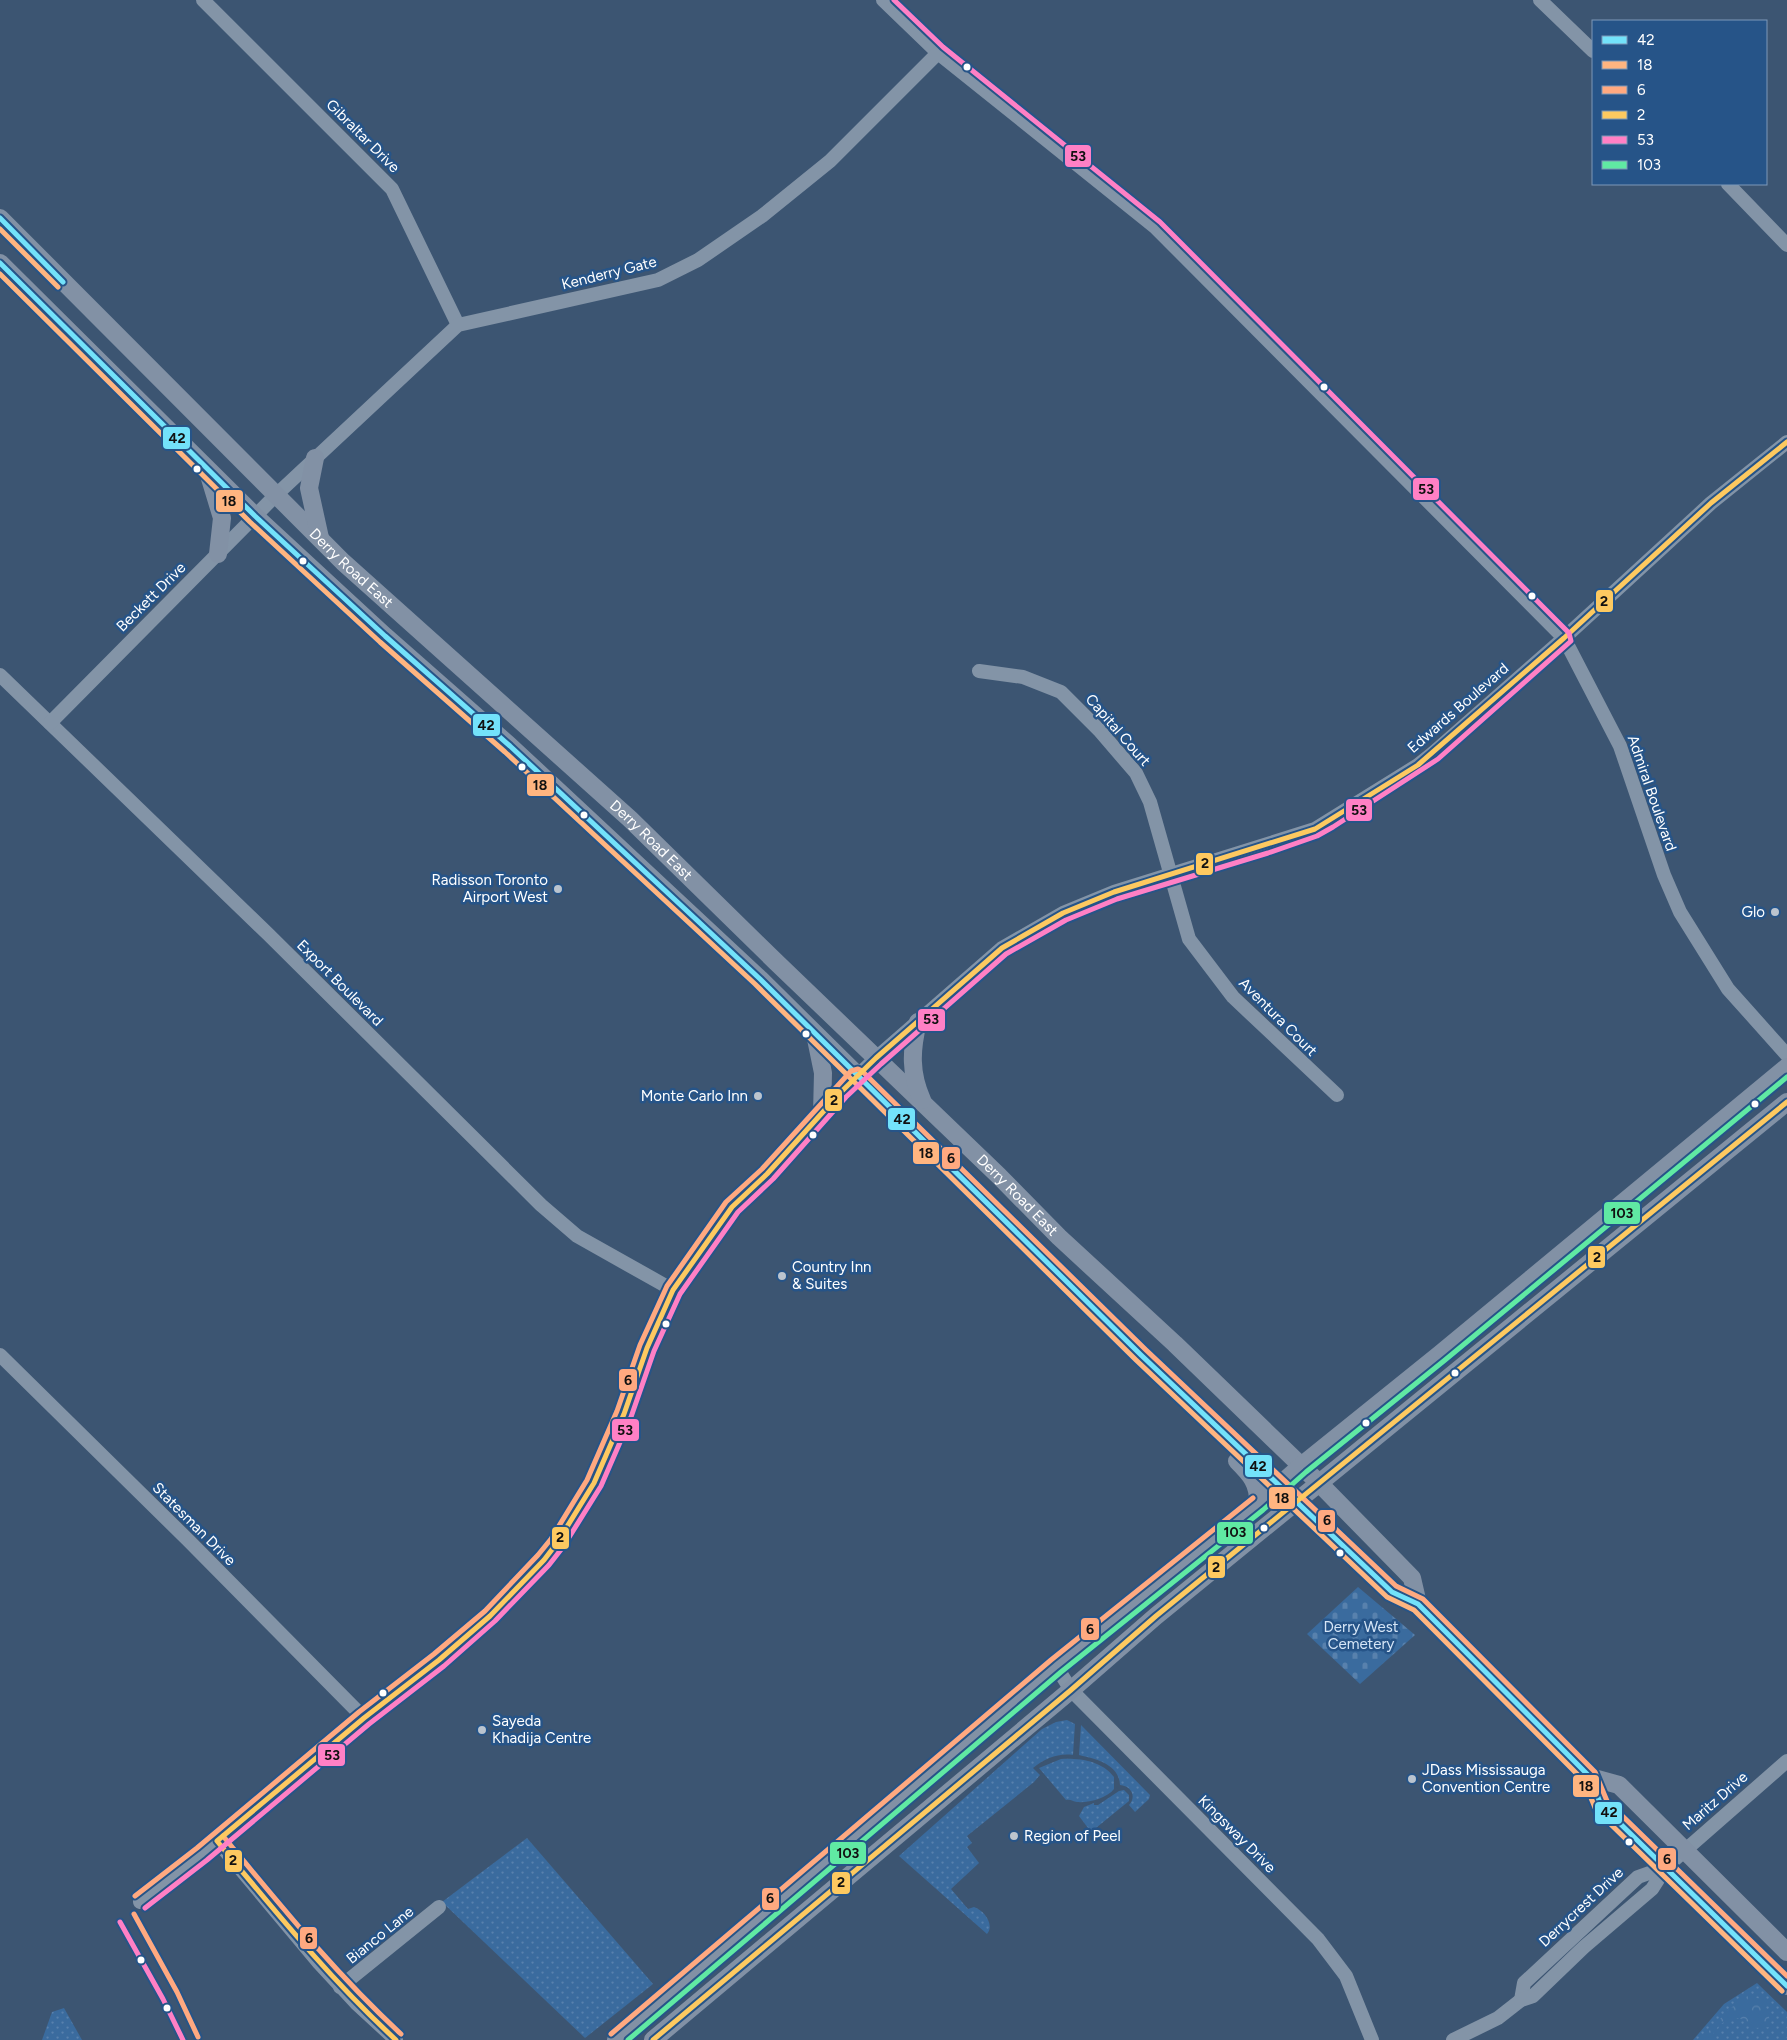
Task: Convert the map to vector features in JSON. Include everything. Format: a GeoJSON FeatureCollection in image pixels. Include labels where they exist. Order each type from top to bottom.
{"type":"FeatureCollection","features":[{"type":"Feature","properties":{"kind":"main road","name":"Derry Road East"},"geometry":{"type":"LineString","coordinates":[[0,218],[321,540],[443,653],[517,716],[630,819],[999,1176],[1059,1237],[1175,1344],[1301,1466],[1412,1578],[1418,1604]]}},
{"type":"Feature","properties":{"kind":"main road","name":"Derry Road East"},"geometry":{"type":"LineString","coordinates":[[0,263],[255,516],[510,746],[760,979],[1205,1415],[1392,1592],[1418,1604]]}},
{"type":"Feature","properties":{"kind":"main road"},"geometry":{"type":"LineString","coordinates":[[315,458],[309,488],[321,540]]}},
{"type":"Feature","properties":{"kind":"main road"},"geometry":{"type":"LineString","coordinates":[[206,467],[222,518],[218,554]]}},
{"type":"Feature","properties":{"kind":"main road"},"geometry":{"type":"LineString","coordinates":[[363,615],[379,595]]}},
{"type":"Feature","properties":{"kind":"main road"},"geometry":{"type":"LineString","coordinates":[[426,672],[443,653]]}},
{"type":"Feature","properties":{"kind":"main road"},"geometry":{"type":"LineString","coordinates":[[711,933],[729,916]]}},
{"type":"Feature","properties":{"kind":"main road"},"geometry":{"type":"LineString","coordinates":[[760,979],[776,962]]}},
{"type":"Feature","properties":{"kind":"main road"},"geometry":{"type":"LineString","coordinates":[[918,1022],[912,1046],[913,1070],[917,1088],[925,1105]]}},
{"type":"Feature","properties":{"kind":"main road"},"geometry":{"type":"LineString","coordinates":[[815,1034],[823,1073],[822,1114]]}},
{"type":"Feature","properties":{"kind":"main road"},"geometry":{"type":"LineString","coordinates":[[616,2040],[1056,1666],[1280,1486],[1301,1466],[1440,1354],[1787,1067]]}},
{"type":"Feature","properties":{"kind":"main road"},"geometry":{"type":"LineString","coordinates":[[653,2040],[1072,1690],[1156,1616],[1787,1102]]}},
{"type":"Feature","properties":{"kind":"main road"},"geometry":{"type":"LineString","coordinates":[[1205,1415],[1228,1452],[1253,1477],[1259,1493],[1258,1504]]}},
{"type":"Feature","properties":{"kind":"main road"},"geometry":{"type":"LineString","coordinates":[[1418,1604],[1590,1777],[1601,1805],[1787,1986]]}},
{"type":"Feature","properties":{"kind":"main road"},"geometry":{"type":"LineString","coordinates":[[1590,1777],[1619,1785],[1787,1952]]}},
{"type":"Feature","properties":{"kind":"street","name":"Gibraltar Drive"},"geometry":{"type":"LineString","coordinates":[[203,0],[392,189],[458,325]]}},
{"type":"Feature","properties":{"kind":"street","name":"Admiral Boulevard"},"geometry":{"type":"LineString","coordinates":[[883,0],[938,53],[1155,227],[1564,638],[1620,746],[1664,875],[1680,912],[1728,989],[1787,1055]]}},
{"type":"Feature","properties":{"kind":"street"},"geometry":{"type":"LineString","coordinates":[[1540,0],[1592,50]]}},
{"type":"Feature","properties":{"kind":"street","name":"Kenderry Gate"},"geometry":{"type":"LineString","coordinates":[[458,325],[658,280],[698,260],[762,216],[830,161],[938,53]]}},
{"type":"Feature","properties":{"kind":"street"},"geometry":{"type":"LineString","coordinates":[[1729,185],[1787,245]]}},
{"type":"Feature","properties":{"kind":"street"},"geometry":{"type":"LineString","coordinates":[[276,495],[458,325]]}},
{"type":"Feature","properties":{"kind":"street","name":"Edwards Boulevard"},"geometry":{"type":"LineString","coordinates":[[140,1902],[217,1841],[364,1718],[439,1660],[490,1616],[544,1560],[594,1483],[624,1414],[648,1348],[673,1290],[732,1207],[767,1174],[857,1076],[876,1058],[1002,948],[1062,913],[1114,892],[1266,846],[1314,829],[1433,754],[1564,638],[1711,503],[1787,442]]}},
{"type":"Feature","properties":{"kind":"street","name":"Beckett Drive"},"geometry":{"type":"LineString","coordinates":[[50,723],[276,495]]}},
{"type":"Feature","properties":{"kind":"street","name":"Capital Court"},"geometry":{"type":"LineString","coordinates":[[979,671],[1023,677],[1061,692],[1100,730],[1136,773],[1150,802],[1171,874]]}},
{"type":"Feature","properties":{"kind":"street","name":"Export Boulevard"},"geometry":{"type":"LineString","coordinates":[[0,675],[268,934],[541,1205],[577,1236],[673,1290]]}},
{"type":"Feature","properties":{"kind":"street","name":"Aventura Court"},"geometry":{"type":"LineString","coordinates":[[1171,874],[1189,939],[1233,997],[1337,1095]]}},
{"type":"Feature","properties":{"kind":"street","name":"Statesman Drive"},"geometry":{"type":"LineString","coordinates":[[0,1355],[188,1540],[364,1718]]}},
{"type":"Feature","properties":{"kind":"street","name":"Kingsway Drive"},"geometry":{"type":"LineString","coordinates":[[1056,1666],[1072,1690],[1318,1939],[1346,1976],[1372,2040]]}},
{"type":"Feature","properties":{"kind":"street","name":"Maritz Drive"},"geometry":{"type":"LineString","coordinates":[[1666,1867],[1787,1761]]}},
{"type":"Feature","properties":{"kind":"street"},"geometry":{"type":"LineString","coordinates":[[217,1841],[340,1987],[396,2040]]}},
{"type":"Feature","properties":{"kind":"street","name":"Derrycrest Drive"},"geometry":{"type":"LineString","coordinates":[[1454,2040],[1498,2018],[1521,2000],[1524,1983],[1631,1883],[1638,1877],[1666,1867]]}},
{"type":"Feature","properties":{"kind":"street","name":"Bianco Lane"},"geometry":{"type":"LineString","coordinates":[[340,1987],[439,1907]]}},
{"type":"Feature","properties":{"kind":"green space","name":"Derry West Cemetery"},"geometry":{"type":"Polygon","coordinates":[[[1358,1587],[1415,1635],[1360,1684],[1307,1634],[1358,1587]]]}},
{"type":"Feature","properties":{"kind":"green space"},"geometry":{"type":"Polygon","coordinates":[[[1067,1720],[1075,1724],[1073,1755],[1057,1756],[1038,1764],[1033,1768],[1040,1775],[1034,1782],[967,1836],[972,1843],[967,1847],[979,1863],[951,1889],[968,1909],[974,1907],[985,1914],[990,1926],[987,1934],[899,1856],[1042,1729],[1056,1722],[1067,1720]]]}},
{"type":"Feature","properties":{"kind":"green space"},"geometry":{"type":"Polygon","coordinates":[[[1081,1725],[1150,1795],[1149,1799],[1135,1812],[1129,1805],[1133,1798],[1132,1792],[1127,1787],[1120,1785],[1116,1772],[1106,1764],[1079,1755],[1081,1725]]]}},
{"type":"Feature","properties":{"kind":"green space"},"geometry":{"type":"Polygon","coordinates":[[[1061,1759],[1083,1760],[1103,1767],[1114,1777],[1114,1789],[1107,1795],[1092,1801],[1077,1802],[1066,1800],[1039,1768],[1061,1759]]]}},
{"type":"Feature","properties":{"kind":"green space"},"geometry":{"type":"Polygon","coordinates":[[[1124,1790],[1129,1795],[1129,1801],[1091,1832],[1079,1816],[1084,1807],[1094,1803],[1094,1805],[1098,1805],[1119,1791],[1124,1790]]]}},
{"type":"Feature","properties":{"kind":"green space"},"geometry":{"type":"Polygon","coordinates":[[[527,1838],[653,1984],[585,2038],[442,1902],[527,1838]]]}},
{"type":"Feature","properties":{"kind":"green space"},"geometry":{"type":"Polygon","coordinates":[[[1757,1983],[1787,2012],[1787,2040],[1693,2040],[1724,2004],[1757,1983]]]}},
{"type":"Feature","properties":{"kind":"green space"},"geometry":{"type":"Polygon","coordinates":[[[1750,1995],[1764,2001],[1772,2027],[1756,2028],[1739,2018],[1728,2020],[1719,2025],[1709,2040],[1701,2040],[1729,2009],[1750,1995]]]}},
{"type":"Feature","properties":{"kind":"green space"},"geometry":{"type":"Polygon","coordinates":[[[64,2008],[82,2040],[42,2040],[52,2012],[64,2008]]]}},
{"type":"Feature","properties":{"kind":"transit line","name":"53"},"geometry":{"type":"LineString","coordinates":[[145,1908],[207,1860],[369,1724],[444,1666],[495,1621],[549,1565],[563,1547],[601,1486],[631,1417],[654,1351],[680,1294],[738,1212],[773,1179],[846,1097],[881,1064],[1006,954],[1066,920],[1117,899],[1317,836],[1333,827],[1438,759],[1571,641],[1569,633],[1160,222],[943,47],[894,0]]}},
{"type":"Feature","properties":{"kind":"transit line","name":"42"},"geometry":{"type":"LineString","coordinates":[[0,218],[63,282]]}},
{"type":"Feature","properties":{"kind":"transit line","name":"18"},"geometry":{"type":"LineString","coordinates":[[0,229],[58,287]]}},
{"type":"Feature","properties":{"kind":"transit line","name":"42"},"geometry":{"type":"LineString","coordinates":[[0,263],[255,516],[385,636],[510,746],[760,979],[1141,1355],[1392,1592],[1418,1604],[1590,1777],[1601,1805],[1787,1986]]}},
{"type":"Feature","properties":{"kind":"transit line","name":"18"},"geometry":{"type":"LineString","coordinates":[[0,274],[250,522],[380,642],[505,752],[755,984],[1136,1360],[1387,1597],[1414,1610],[1584,1781],[1596,1810],[1782,1991]]}},
{"type":"Feature","properties":{"kind":"transit line","name":"2"},"geometry":{"type":"LineString","coordinates":[[396,2040],[371,2017],[325,1968],[217,1841],[364,1718],[439,1660],[490,1616],[544,1560],[557,1543],[594,1483],[624,1414],[647,1348],[673,1290],[732,1207],[767,1174],[841,1092],[876,1058],[1002,948],[1063,913],[1114,892],[1315,829],[1418,765],[1564,638],[1711,503],[1787,442]]}},
{"type":"Feature","properties":{"kind":"transit line","name":"6"},"geometry":{"type":"LineString","coordinates":[[135,1896],[197,1848],[359,1712],[434,1654],[485,1611],[538,1555],[551,1539],[587,1480],[617,1411],[640,1345],[667,1286],[726,1202],[762,1169],[851,1071],[858,1069],[1146,1350],[1396,1586],[1423,1599],[1595,1772],[1607,1801],[1787,1976]]}},
{"type":"Feature","properties":{"kind":"transit line","name":"103"},"geometry":{"type":"LineString","coordinates":[[628,2040],[1061,1672],[1263,1510],[1306,1472],[1445,1360],[1787,1077]]}},
{"type":"Feature","properties":{"kind":"transit line","name":"2"},"geometry":{"type":"LineString","coordinates":[[653,2040],[1071,1690],[1156,1616],[1787,1102]]}},
{"type":"Feature","properties":{"kind":"transit line","name":"6"},"geometry":{"type":"LineString","coordinates":[[611,2034],[1051,1660],[1253,1498]]}},
{"type":"Feature","properties":{"kind":"transit line","name":"6"},"geometry":{"type":"LineString","coordinates":[[223,1836],[331,1963],[401,2034]]}},
{"type":"Feature","properties":{"kind":"transit line","name":"6"},"geometry":{"type":"LineString","coordinates":[[134,1914],[177,1992],[198,2037]]}},
{"type":"Feature","properties":{"kind":"transit line","name":"53"},"geometry":{"type":"LineString","coordinates":[[120,1922],[163,1999],[183,2040]]}},
{"type":"Feature","properties":{"kind":"place","name":"Radisson Toronto Airport West"},"geometry":{"type":"Point","coordinates":[558,889]}},
{"type":"Feature","properties":{"kind":"place","name":"Glo"},"geometry":{"type":"Point","coordinates":[1775,912]}},
{"type":"Feature","properties":{"kind":"place","name":"Monte Carlo Inn"},"geometry":{"type":"Point","coordinates":[758,1096]}},
{"type":"Feature","properties":{"kind":"place","name":"Country Inn & Suites"},"geometry":{"type":"Point","coordinates":[782,1276]}},
{"type":"Feature","properties":{"kind":"place","name":"Sayeda Khadija Centre"},"geometry":{"type":"Point","coordinates":[482,1730]}},
{"type":"Feature","properties":{"kind":"place","name":"JDass Mississauga Convention Centre"},"geometry":{"type":"Point","coordinates":[1412,1779]}},
{"type":"Feature","properties":{"kind":"place","name":"Region of Peel"},"geometry":{"type":"Point","coordinates":[1014,1836]}}]}
